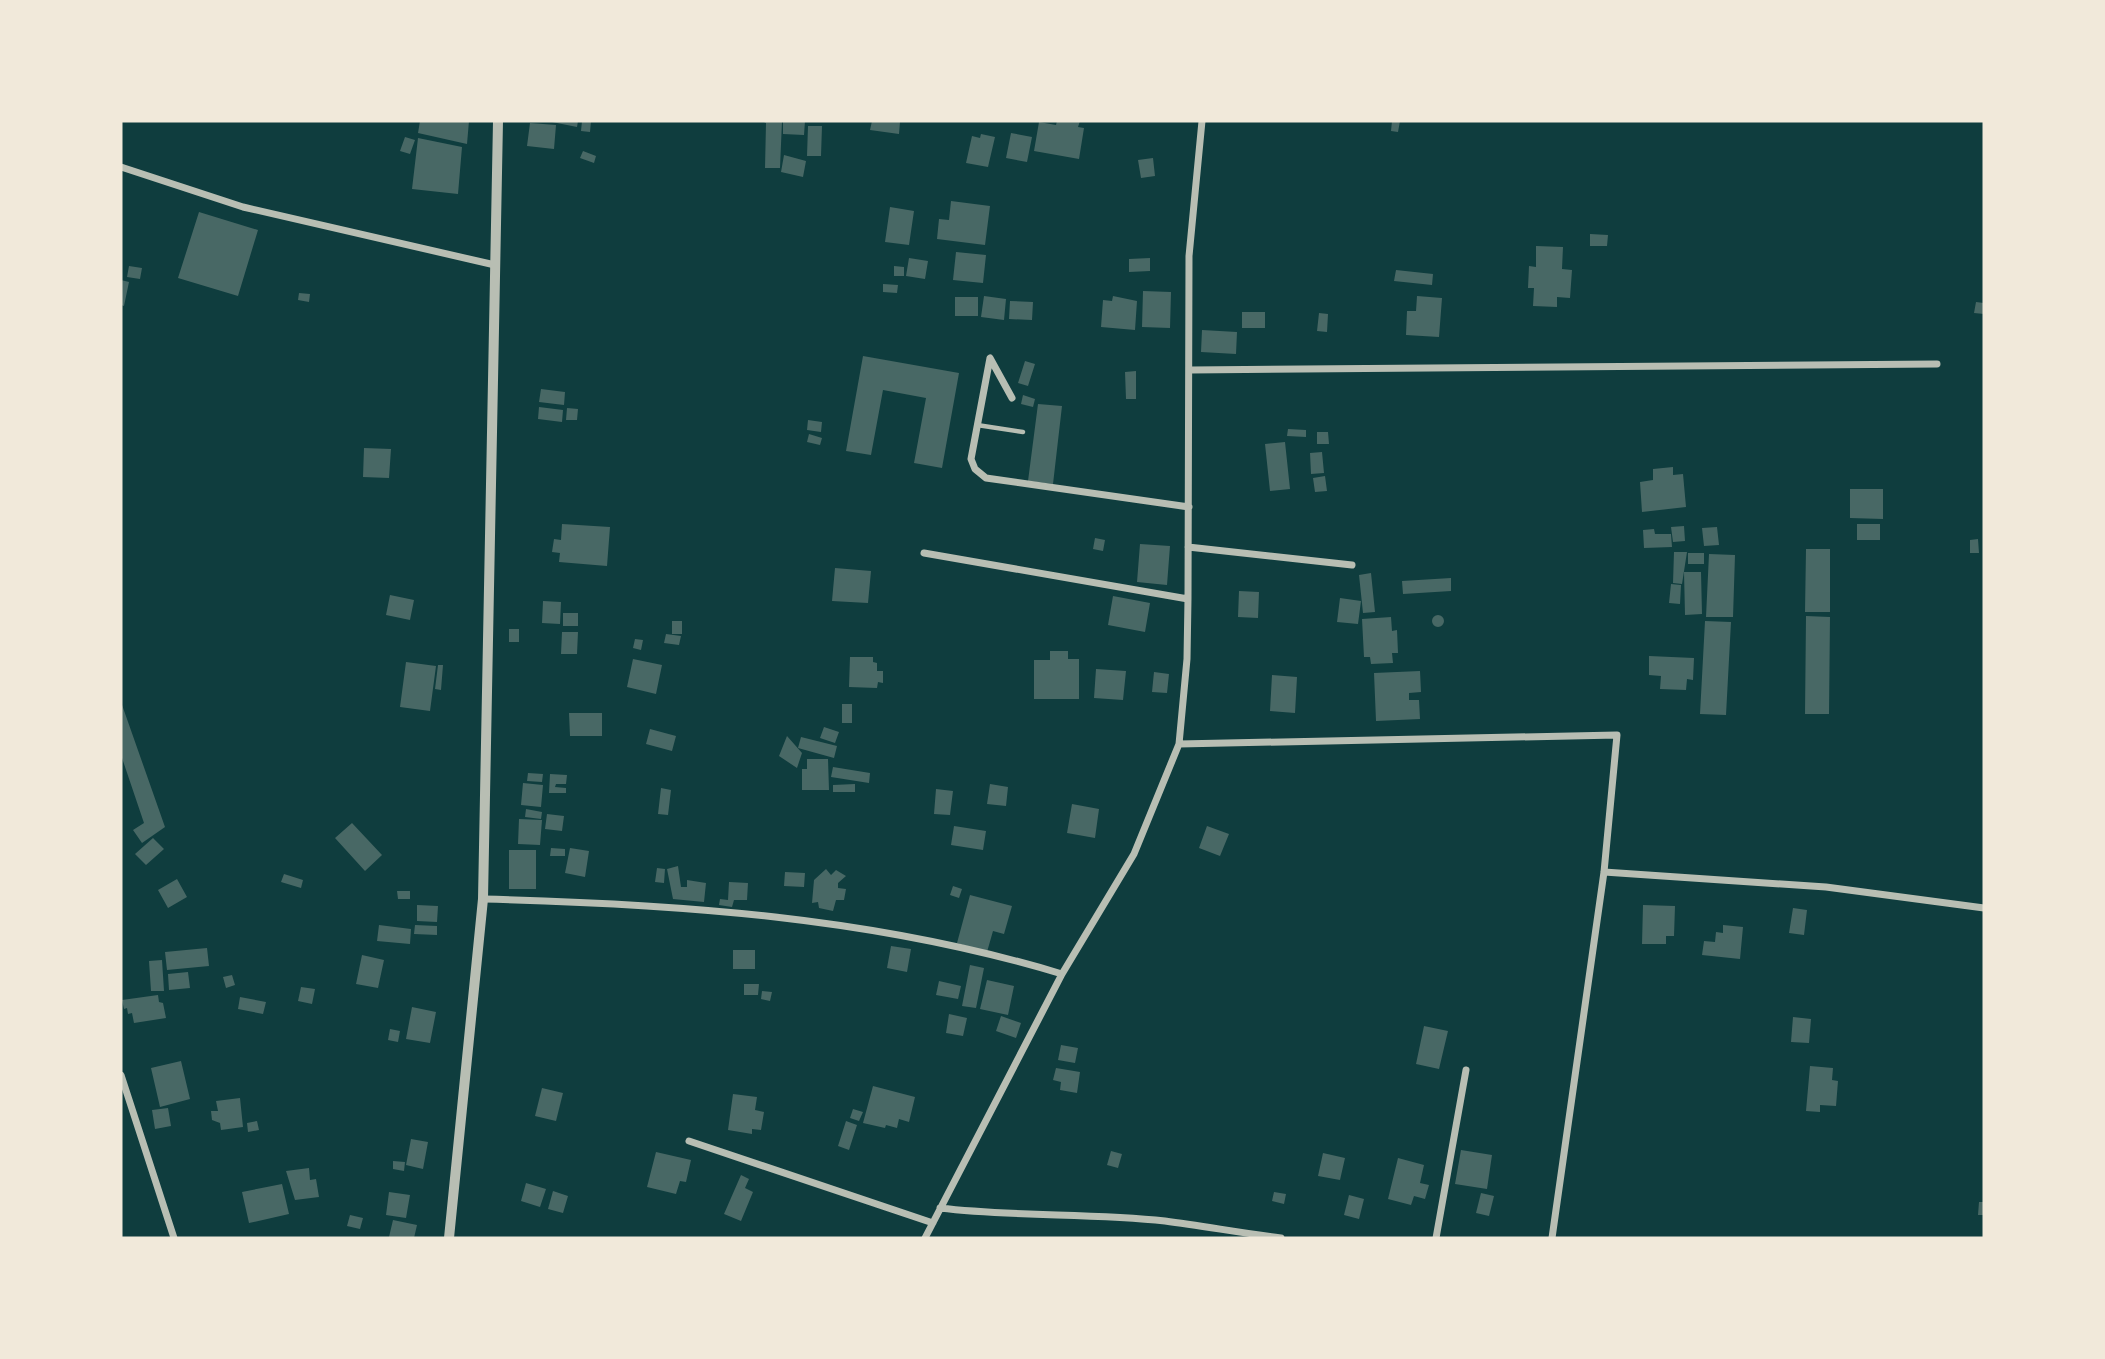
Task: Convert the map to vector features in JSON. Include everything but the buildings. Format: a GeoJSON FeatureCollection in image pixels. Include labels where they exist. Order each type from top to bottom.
{"type":"FeatureCollection","features":[{"type":"Feature","properties":{"kind":"street"},"geometry":{"type":"LineString","coordinates":[[449,1238],[483,899],[498,121]]}},
{"type":"Feature","properties":{"kind":"street"},"geometry":{"type":"LineString","coordinates":[[925,1238],[1062,974],[1134,854],[1179,744],[1187,659],[1191,370],[1189,256],[1202,121]]}},
{"type":"Feature","properties":{"kind":"street"},"geometry":{"type":"LineString","coordinates":[[121,167],[243,207],[495,264]]}},
{"type":"Feature","properties":{"kind":"street"},"geometry":{"type":"LineString","coordinates":[[1012,398],[990,358],[971,459],[975,469],[986,478],[1189,508]]}},
{"type":"Feature","properties":{"kind":"street"},"geometry":{"type":"LineString","coordinates":[[1191,370],[1937,364]]}},
{"type":"Feature","properties":{"kind":"street"},"geometry":{"type":"LineString","coordinates":[[1188,547],[1352,565]]}},
{"type":"Feature","properties":{"kind":"street"},"geometry":{"type":"LineString","coordinates":[[924,553],[1188,599]]}},
{"type":"Feature","properties":{"kind":"street"},"geometry":{"type":"LineString","coordinates":[[1179,744],[1617,735],[1604,872],[1552,1238]]}},
{"type":"Feature","properties":{"kind":"street"},"geometry":{"type":"LineString","coordinates":[[1604,872],[1826,887],[1984,908]]}},
{"type":"Feature","properties":{"kind":"street"},"geometry":{"type":"LineString","coordinates":[[483,899],[616,902],[868,928],[987,951],[1062,974]]}},
{"type":"Feature","properties":{"kind":"street"},"geometry":{"type":"LineString","coordinates":[[1436,1238],[1466,1070]]}},
{"type":"Feature","properties":{"kind":"street"},"geometry":{"type":"LineString","coordinates":[[121,1075],[174,1238]]}},
{"type":"Feature","properties":{"kind":"street"},"geometry":{"type":"LineString","coordinates":[[689,1141],[933,1223]]}},
{"type":"Feature","properties":{"kind":"street"},"geometry":{"type":"LineString","coordinates":[[940,1208],[988,1214],[1044,1213],[1164,1221],[1281,1238]]}},
{"type":"Feature","properties":{"kind":"lane"},"geometry":{"type":"LineString","coordinates":[[977,425],[1023,432]]}}]}
